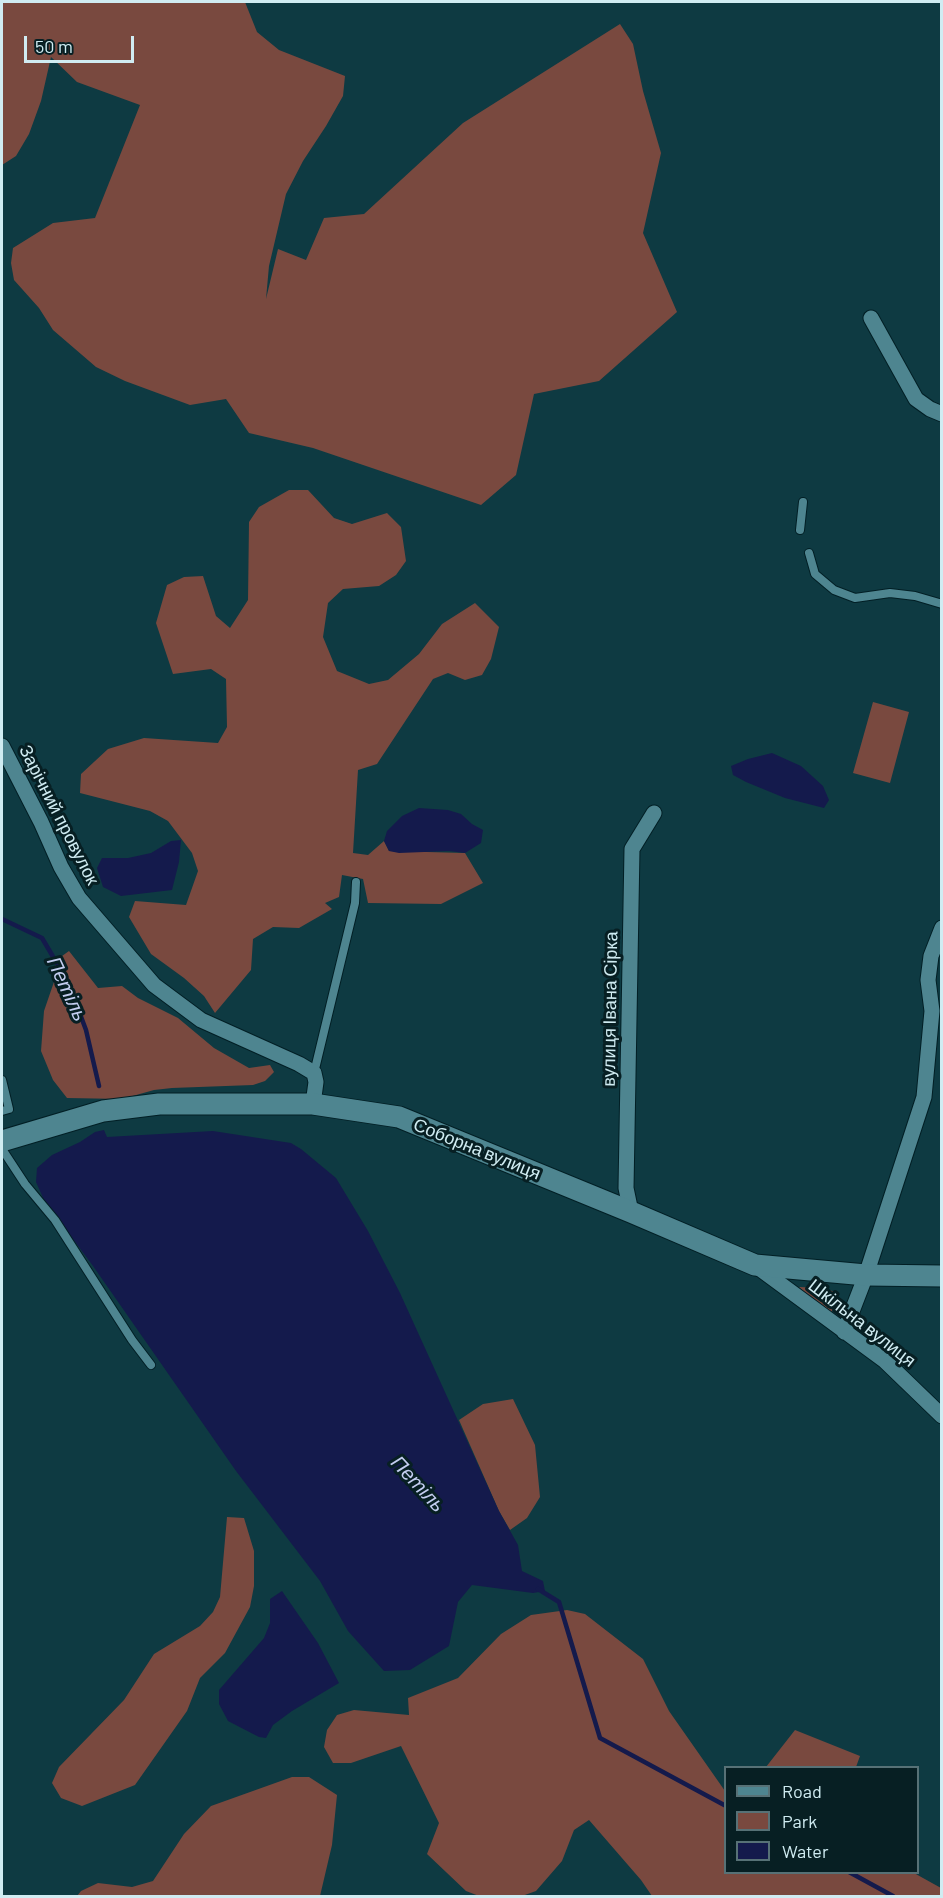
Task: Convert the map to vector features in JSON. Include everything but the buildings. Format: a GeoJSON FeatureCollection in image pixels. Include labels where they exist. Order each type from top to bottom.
{"type":"FeatureCollection","features":[{"type":"Feature","properties":{"kind":"street"},"geometry":{"type":"LineString","coordinates":[[871,318],[916,399],[942,414]]}},
{"type":"Feature","properties":{"kind":"street","name":"Зарічний провулок"},"geometry":{"type":"LineString","coordinates":[[2,746],[61,867],[79,898],[154,985],[201,1020],[314,1073]]}},
{"type":"Feature","properties":{"kind":"street","name":"вулиця Івана Сірка"},"geometry":{"type":"LineString","coordinates":[[631,1212],[626,1188],[633,849],[654,813]]}},
{"type":"Feature","properties":{"kind":"street"},"geometry":{"type":"LineString","coordinates":[[844,1332],[866,1275],[924,1097],[932,1011],[928,980],[931,956],[942,928]]}},
{"type":"Feature","properties":{"kind":"street"},"geometry":{"type":"LineString","coordinates":[[932,1011],[942,986]]}},
{"type":"Feature","properties":{"kind":"street"},"geometry":{"type":"LineString","coordinates":[[313,1104],[316,1082],[314,1073]]}},
{"type":"Feature","properties":{"kind":"street","name":"Соборна вулиця"},"geometry":{"type":"LineString","coordinates":[[2,1142],[103,1111],[159,1104],[313,1104],[399,1117],[755,1265],[866,1275],[942,1276]]}},
{"type":"Feature","properties":{"kind":"street","name":"Шкільна вулиця"},"geometry":{"type":"LineString","coordinates":[[755,1265],[885,1361],[942,1416]]}},
{"type":"Feature","properties":{"kind":"lane"},"geometry":{"type":"LineString","coordinates":[[800,530],[803,502]]}},
{"type":"Feature","properties":{"kind":"lane"},"geometry":{"type":"LineString","coordinates":[[809,553],[815,574],[834,590],[855,598],[890,593],[915,596],[942,604]]}},
{"type":"Feature","properties":{"kind":"lane"},"geometry":{"type":"LineString","coordinates":[[314,1073],[355,903],[356,882]]}},
{"type":"Feature","properties":{"kind":"lane"},"geometry":{"type":"LineString","coordinates":[[2,1080],[9,1109],[2,1111]]}},
{"type":"Feature","properties":{"kind":"lane"},"geometry":{"type":"LineString","coordinates":[[2,1149],[25,1184],[55,1220],[132,1340],[151,1365]]}},
{"type":"Feature","properties":{"kind":"green space"},"geometry":{"type":"Polygon","coordinates":[[[2,2],[245,2],[257,32],[279,50],[345,76],[343,96],[303,161],[286,194],[269,266],[266,299],[278,249],[306,260],[324,218],[364,214],[463,123],[620,24],[633,44],[643,91],[661,153],[643,233],[677,312],[599,381],[534,394],[516,475],[481,505],[313,448],[249,433],[226,399],[190,405],[125,381],[96,367],[53,330],[39,308],[14,280],[11,263],[13,248],[53,223],[95,218],[140,105],[77,82],[51,57],[41,101],[29,134],[16,156],[2,165],[2,2]]]}},
{"type":"Feature","properties":{"kind":"green space"},"geometry":{"type":"Polygon","coordinates":[[[289,490],[308,490],[334,518],[352,524],[387,513],[401,527],[406,561],[396,575],[379,586],[343,589],[328,603],[323,637],[337,671],[369,684],[388,680],[419,654],[442,624],[475,603],[499,627],[491,659],[482,675],[465,680],[448,673],[433,679],[377,764],[358,770],[353,853],[368,855],[384,841],[389,851],[465,853],[483,883],[441,904],[368,903],[363,879],[342,875],[339,897],[325,903],[332,909],[299,928],[273,927],[253,939],[251,970],[215,1013],[204,996],[151,954],[129,917],[135,901],[186,905],[198,871],[192,853],[168,821],[150,811],[80,793],[81,774],[108,749],[144,738],[218,743],[227,727],[226,679],[211,669],[173,674],[156,623],[167,585],[184,577],[203,576],[216,616],[230,628],[248,600],[249,522],[259,507],[289,490]]]}},
{"type":"Feature","properties":{"kind":"green space"},"geometry":{"type":"Polygon","coordinates":[[[873,702],[909,712],[890,783],[853,773],[873,702]]]}},
{"type":"Feature","properties":{"kind":"green space"},"geometry":{"type":"Polygon","coordinates":[[[69,951],[98,988],[122,986],[138,998],[178,1018],[214,1048],[249,1068],[270,1065],[274,1072],[265,1081],[253,1085],[172,1088],[154,1090],[122,1099],[67,1098],[53,1080],[41,1051],[44,1011],[56,976],[55,961],[69,951]]]}},
{"type":"Feature","properties":{"kind":"green space"},"geometry":{"type":"Polygon","coordinates":[[[799,1287],[821,1288],[836,1292],[832,1312],[813,1301],[799,1287]]]}},
{"type":"Feature","properties":{"kind":"green space"},"geometry":{"type":"Polygon","coordinates":[[[513,1399],[535,1445],[540,1497],[527,1518],[510,1530],[499,1511],[459,1420],[483,1404],[513,1399]]]}},
{"type":"Feature","properties":{"kind":"green space"},"geometry":{"type":"Polygon","coordinates":[[[227,1517],[244,1518],[254,1551],[254,1586],[250,1607],[225,1653],[200,1678],[187,1711],[135,1785],[82,1806],[61,1798],[52,1783],[59,1767],[124,1700],[154,1654],[200,1626],[213,1612],[220,1597],[227,1517]]]}},
{"type":"Feature","properties":{"kind":"green space"},"geometry":{"type":"Polygon","coordinates":[[[567,1610],[585,1614],[643,1659],[669,1711],[724,1790],[724,1874],[916,1874],[941,1888],[941,1896],[652,1896],[589,1820],[574,1830],[562,1861],[536,1891],[522,1896],[479,1896],[466,1891],[427,1854],[439,1823],[401,1746],[351,1763],[333,1763],[324,1747],[327,1730],[337,1715],[354,1710],[409,1715],[408,1698],[458,1678],[501,1634],[531,1615],[567,1610]]]}},
{"type":"Feature","properties":{"kind":"green space"},"geometry":{"type":"Polygon","coordinates":[[[795,1730],[860,1756],[856,1766],[767,1766],[795,1730]]]}},
{"type":"Feature","properties":{"kind":"green space"},"geometry":{"type":"Polygon","coordinates":[[[292,1777],[309,1777],[337,1795],[332,1845],[320,1896],[77,1896],[81,1891],[98,1883],[132,1887],[153,1881],[184,1834],[211,1806],[292,1777]]]}},
{"type":"Feature","properties":{"kind":"water"},"geometry":{"type":"Polygon","coordinates":[[[772,753],[801,766],[823,786],[829,800],[824,808],[785,798],[733,775],[731,766],[772,753]]]}},
{"type":"Feature","properties":{"kind":"water"},"geometry":{"type":"Polygon","coordinates":[[[419,808],[448,810],[461,814],[483,830],[481,843],[465,853],[389,851],[384,841],[387,831],[402,816],[419,808]]]}},
{"type":"Feature","properties":{"kind":"water"},"geometry":{"type":"Polygon","coordinates":[[[181,840],[179,862],[172,890],[121,896],[103,887],[97,868],[102,858],[128,858],[151,853],[171,841],[181,840]]]}},
{"type":"Feature","properties":{"kind":"water"},"geometry":{"type":"Polygon","coordinates":[[[104,1130],[107,1137],[213,1131],[291,1143],[336,1178],[368,1231],[400,1293],[499,1511],[518,1545],[522,1571],[543,1581],[545,1591],[533,1593],[472,1585],[458,1602],[449,1646],[410,1670],[384,1671],[348,1631],[320,1581],[236,1471],[93,1266],[44,1200],[36,1182],[37,1168],[52,1155],[95,1132],[104,1130]]]}},
{"type":"Feature","properties":{"kind":"water"},"geometry":{"type":"Polygon","coordinates":[[[282,1591],[318,1643],[339,1683],[273,1725],[266,1738],[259,1737],[228,1721],[219,1704],[219,1690],[264,1638],[270,1623],[270,1599],[282,1591]]]}},
{"type":"Feature","properties":{"kind":"waterway","name":"Петіль"},"geometry":{"type":"LineString","coordinates":[[2,919],[42,938],[68,982],[86,1030],[99,1086]]}},
{"type":"Feature","properties":{"kind":"waterway","name":"Петіль"},"geometry":{"type":"LineString","coordinates":[[538,1589],[559,1602],[600,1738],[724,1805]]}},
{"type":"Feature","properties":{"kind":"waterway","name":"Петіль"},"geometry":{"type":"LineString","coordinates":[[853,1874],[893,1896]]}}]}
